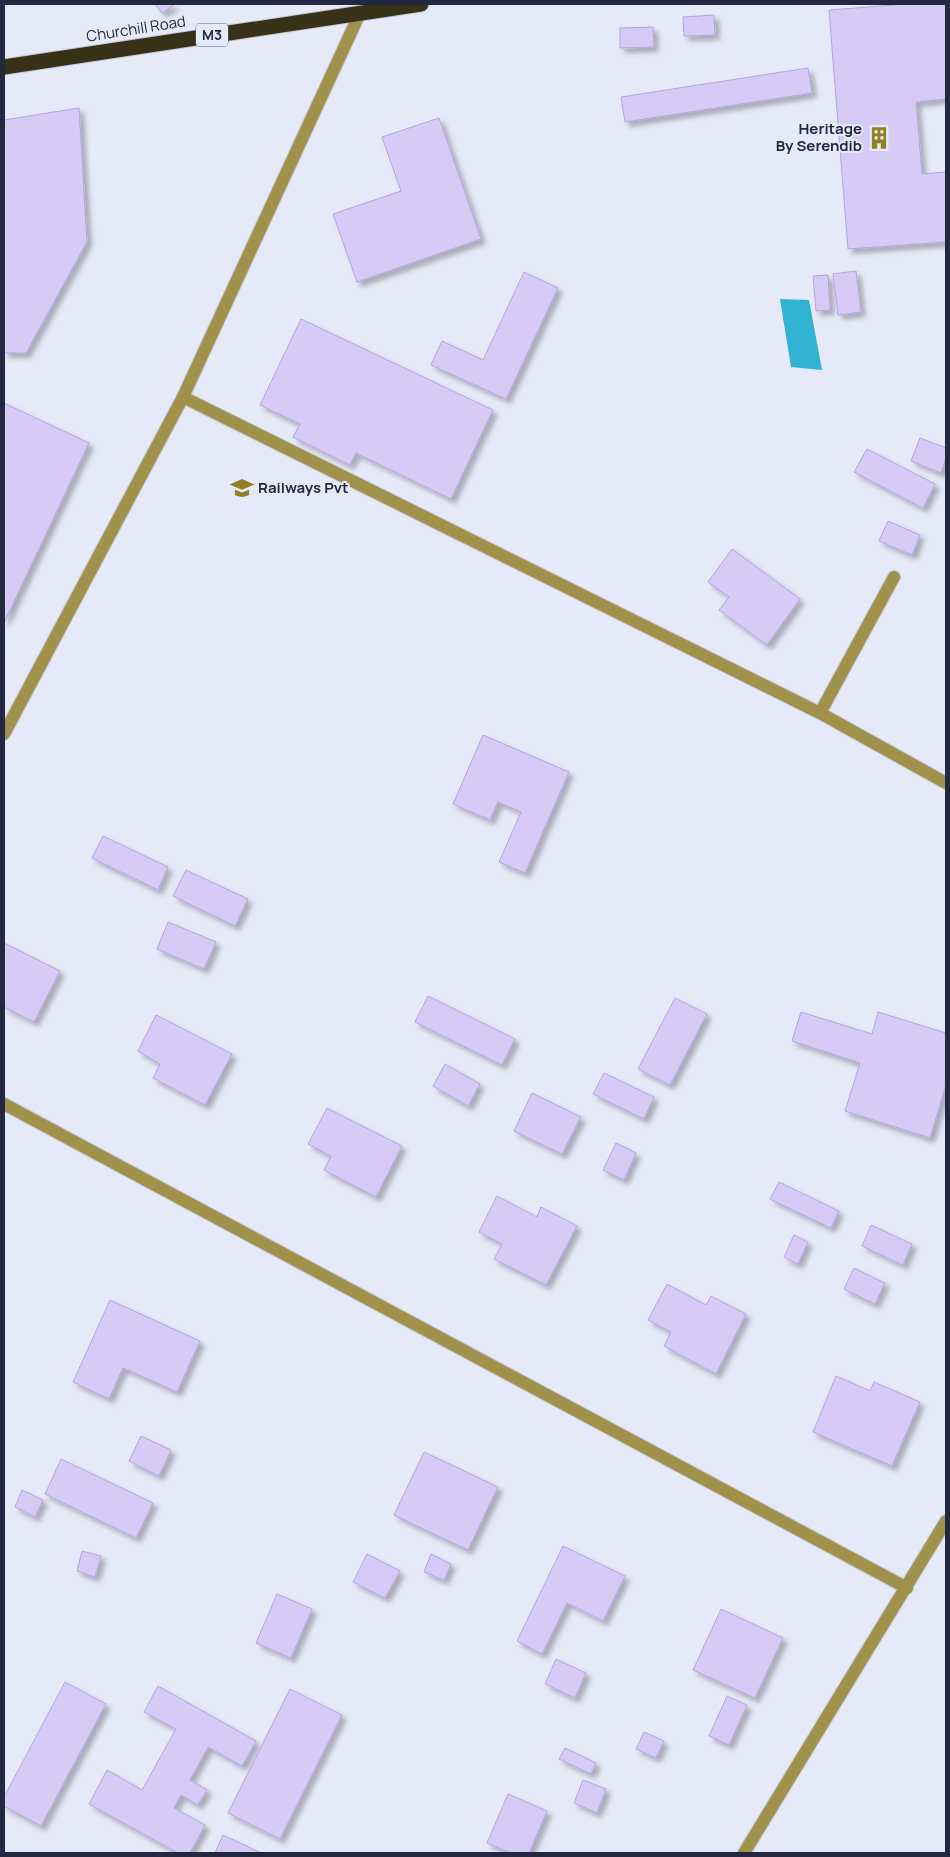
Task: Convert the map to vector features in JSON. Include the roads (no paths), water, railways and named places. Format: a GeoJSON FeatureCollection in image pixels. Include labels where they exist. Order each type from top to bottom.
{"type":"FeatureCollection","features":[{"type":"Feature","properties":{"kind":"highway","name":"Churchill Road"},"geometry":{"type":"LineString","coordinates":[[4,67],[421,4]]}},
{"type":"Feature","properties":{"kind":"street"},"geometry":{"type":"LineString","coordinates":[[4,734],[183,397],[360,13]]}},
{"type":"Feature","properties":{"kind":"street"},"geometry":{"type":"LineString","coordinates":[[183,397],[820,713],[946,783]]}},
{"type":"Feature","properties":{"kind":"street"},"geometry":{"type":"LineString","coordinates":[[820,713],[894,577]]}},
{"type":"Feature","properties":{"kind":"street"},"geometry":{"type":"LineString","coordinates":[[4,1104],[908,1588]]}},
{"type":"Feature","properties":{"kind":"street"},"geometry":{"type":"LineString","coordinates":[[744,1853],[908,1588],[946,1522]]}},
{"type":"Feature","properties":{"kind":"water"},"geometry":{"type":"Polygon","coordinates":[[[780,299],[809,300],[822,370],[791,367],[780,299]]]}},
{"type":"Feature","properties":{"kind":"place","name":"Heritage By Serendib"},"geometry":{"type":"Point","coordinates":[879,138]}},
{"type":"Feature","properties":{"kind":"place","name":"Railways Pvt"},"geometry":{"type":"Point","coordinates":[242,488]}}]}
